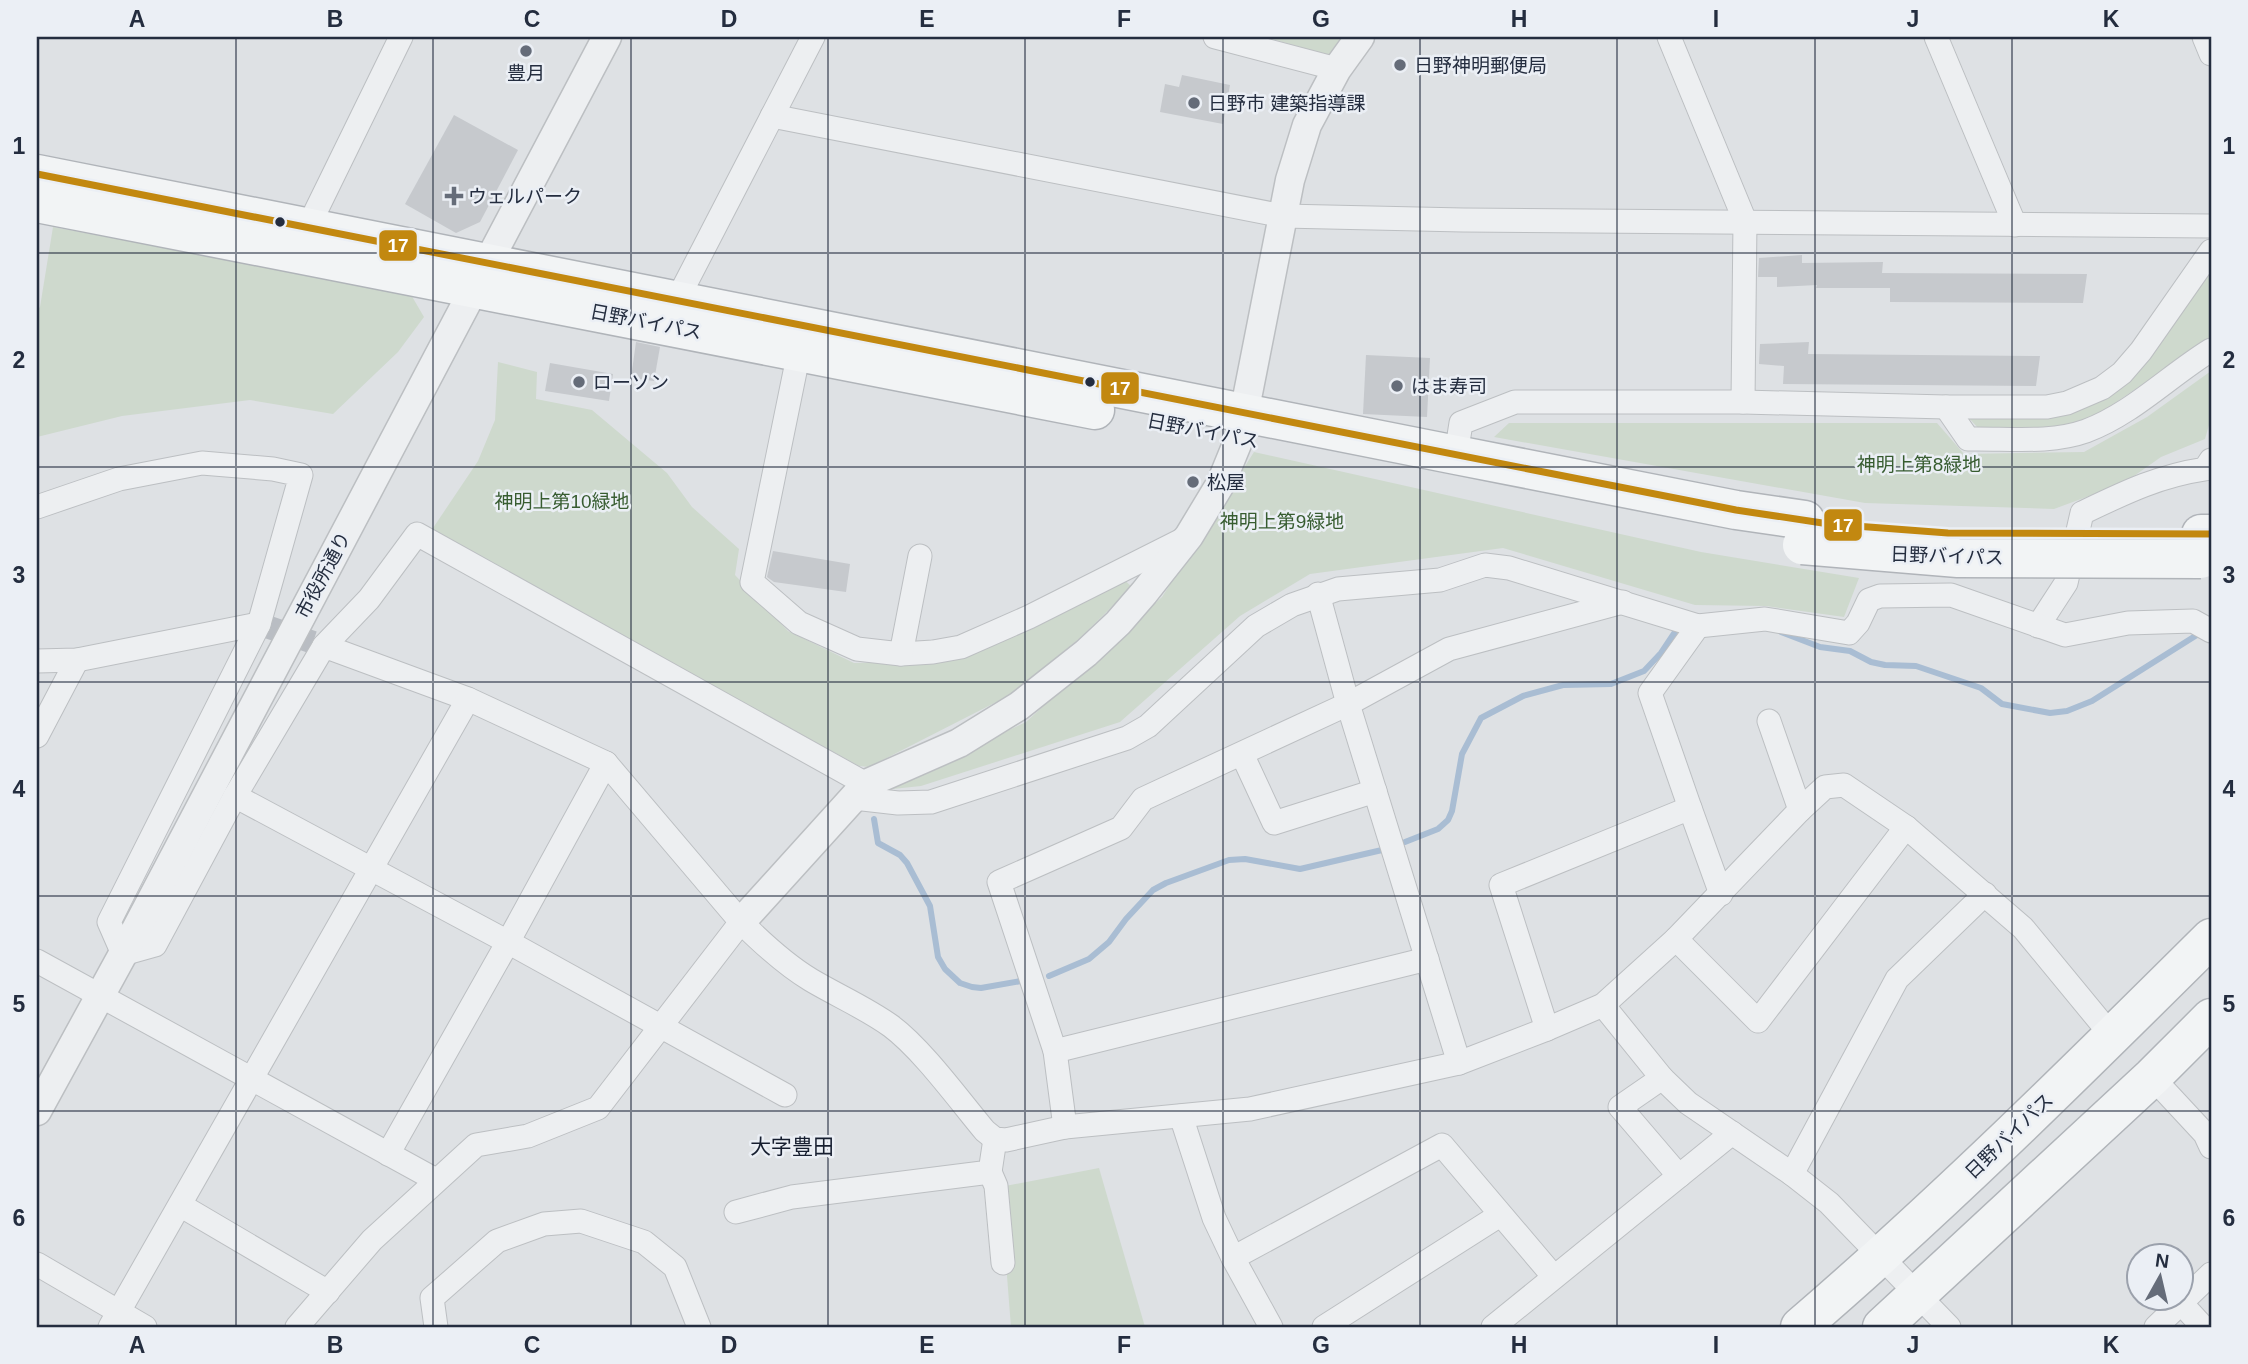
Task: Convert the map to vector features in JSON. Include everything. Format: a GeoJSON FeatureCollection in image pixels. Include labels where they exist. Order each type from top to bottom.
{"type":"FeatureCollection","features":[{"type":"Feature","properties":{"kind":"highway","name":"日野バイパス"},"geometry":{"type":"LineString","coordinates":[[37,174],[308,227],[482,276],[799,352],[1242,426],[1456,455],[1736,510],[1803,533]]}},
{"type":"Feature","properties":{"kind":"highway","name":"日野バイパス"},"geometry":{"type":"LineString","coordinates":[[37,203],[482,276],[677,300],[1732,535],[1899,530],[2206,546]]}},
{"type":"Feature","properties":{"kind":"highway","name":"日野バイパス"},"geometry":{"type":"LineString","coordinates":[[1800,1327],[1881,1258],[2035,1112],[2211,938]]}},
{"type":"Feature","properties":{"kind":"highway"},"geometry":{"type":"LineString","coordinates":[[1882,1327],[2152,1077],[2211,1018]]}},
{"type":"Feature","properties":{"kind":"street"},"geometry":{"type":"LineString","coordinates":[[308,227],[401,37]]}},
{"type":"Feature","properties":{"kind":"street","name":"市役所通り"},"geometry":{"type":"LineString","coordinates":[[37,1111],[101,996],[607,37]]}},
{"type":"Feature","properties":{"kind":"street"},"geometry":{"type":"LineString","coordinates":[[677,300],[813,37]]}},
{"type":"Feature","properties":{"kind":"street"},"geometry":{"type":"LineString","coordinates":[[1215,37],[1337,69]]}},
{"type":"Feature","properties":{"kind":"street"},"geometry":{"type":"LineString","coordinates":[[298,1327],[372,1240],[476,1145],[528,1136],[598,1108],[741,922],[860,791],[890,771],[958,743],[1019,706],[1086,653],[1118,623],[1189,536],[1222,483],[1242,426],[1290,180],[1307,125],[1337,69],[1360,37]]}},
{"type":"Feature","properties":{"kind":"street"},"geometry":{"type":"LineString","coordinates":[[1669,37],[1745,221],[1743,402]]}},
{"type":"Feature","properties":{"kind":"street"},"geometry":{"type":"LineString","coordinates":[[1936,37],[2015,225]]}},
{"type":"Feature","properties":{"kind":"street"},"geometry":{"type":"LineString","coordinates":[[2204,37],[2211,54]]}},
{"type":"Feature","properties":{"kind":"street"},"geometry":{"type":"LineString","coordinates":[[772,116],[1283,216],[2211,226]]}},
{"type":"Feature","properties":{"kind":"street"},"geometry":{"type":"LineString","coordinates":[[1456,455],[1461,422],[1515,402],[1743,402],[1946,407],[2047,407],[2067,403],[2102,388],[2132,363],[2211,251]]}},
{"type":"Feature","properties":{"kind":"street"},"geometry":{"type":"LineString","coordinates":[[1946,407],[1968,439],[2055,438],[2083,432],[2109,421],[2211,350]]}},
{"type":"Feature","properties":{"kind":"street"},"geometry":{"type":"LineString","coordinates":[[799,352],[752,582],[799,623],[857,649],[901,654],[961,647],[1029,617],[1189,536]]}},
{"type":"Feature","properties":{"kind":"street"},"geometry":{"type":"LineString","coordinates":[[2038,626],[2066,583],[2082,513],[2132,489],[2172,474],[2205,469],[2211,460]]}},
{"type":"Feature","properties":{"kind":"street"},"geometry":{"type":"LineString","coordinates":[[37,507],[120,479],[202,463],[301,475],[259,624],[109,922],[123,954],[155,944],[235,796],[324,646],[369,598],[416,534],[860,791],[898,803],[931,802],[1127,738],[1148,726],[1256,626],[1292,605],[1318,594],[1338,589],[1440,580],[1485,565],[1509,568],[1699,626],[1765,620],[1849,633],[1858,623],[1869,600],[1880,596],[1951,595],[2065,635],[2128,623],[2193,621],[2211,631]]}},
{"type":"Feature","properties":{"kind":"street"},"geometry":{"type":"LineString","coordinates":[[901,654],[920,556]]}},
{"type":"Feature","properties":{"kind":"street"},"geometry":{"type":"LineString","coordinates":[[1318,594],[1348,704],[1459,1063]]}},
{"type":"Feature","properties":{"kind":"street"},"geometry":{"type":"LineString","coordinates":[[1065,1127],[1055,1051],[999,882],[1121,828],[1143,799],[1348,704],[1449,649],[1623,602]]}},
{"type":"Feature","properties":{"kind":"street"},"geometry":{"type":"LineString","coordinates":[[37,661],[77,660],[259,624]]}},
{"type":"Feature","properties":{"kind":"street"},"geometry":{"type":"LineString","coordinates":[[1699,626],[1650,693],[1721,894]]}},
{"type":"Feature","properties":{"kind":"street"},"geometry":{"type":"LineString","coordinates":[[324,646],[468,699],[606,763],[761,942],[810,979],[893,1027],[995,1139],[1006,1140],[1065,1127],[1250,1109],[1459,1063],[1548,1029],[1603,1006],[1676,939],[1800,810],[1825,788],[1844,785],[1906,827],[2023,928],[2112,1036]]}},
{"type":"Feature","properties":{"kind":"street"},"geometry":{"type":"LineString","coordinates":[[37,736],[77,660]]}},
{"type":"Feature","properties":{"kind":"street"},"geometry":{"type":"LineString","coordinates":[[115,1319],[468,699]]}},
{"type":"Feature","properties":{"kind":"street"},"geometry":{"type":"LineString","coordinates":[[1769,721],[1800,810]]}},
{"type":"Feature","properties":{"kind":"street"},"geometry":{"type":"LineString","coordinates":[[1242,754],[1274,823],[1375,791]]}},
{"type":"Feature","properties":{"kind":"street"},"geometry":{"type":"LineString","coordinates":[[388,1154],[606,763]]}},
{"type":"Feature","properties":{"kind":"street"},"geometry":{"type":"LineString","coordinates":[[235,796],[508,942],[785,1095]]}},
{"type":"Feature","properties":{"kind":"street"},"geometry":{"type":"LineString","coordinates":[[1548,1029],[1501,885],[1690,808]]}},
{"type":"Feature","properties":{"kind":"street"},"geometry":{"type":"LineString","coordinates":[[1676,939],[1758,1021],[1906,827]]}},
{"type":"Feature","properties":{"kind":"street"},"geometry":{"type":"LineString","coordinates":[[1791,1174],[1897,979],[1985,894]]}},
{"type":"Feature","properties":{"kind":"street"},"geometry":{"type":"LineString","coordinates":[[1055,1051],[1427,959]]}},
{"type":"Feature","properties":{"kind":"street"},"geometry":{"type":"LineString","coordinates":[[37,961],[436,1180]]}},
{"type":"Feature","properties":{"kind":"street"},"geometry":{"type":"LineString","coordinates":[[1603,1006],[1662,1078],[1688,1103],[1829,1203],[1949,1327]]}},
{"type":"Feature","properties":{"kind":"street"},"geometry":{"type":"LineString","coordinates":[[2152,1077],[2205,1134],[2211,1147]]}},
{"type":"Feature","properties":{"kind":"street"},"geometry":{"type":"LineString","coordinates":[[1662,1078],[1620,1107],[1679,1176]]}},
{"type":"Feature","properties":{"kind":"street"},"geometry":{"type":"LineString","coordinates":[[1181,1116],[1214,1218],[1271,1327]]}},
{"type":"Feature","properties":{"kind":"street"},"geometry":{"type":"LineString","coordinates":[[1493,1327],[1732,1132]]}},
{"type":"Feature","properties":{"kind":"street"},"geometry":{"type":"LineString","coordinates":[[995,1139],[990,1172],[996,1186],[1003,1263]]}},
{"type":"Feature","properties":{"kind":"street"},"geometry":{"type":"LineString","coordinates":[[1233,1258],[1442,1145],[1554,1277]]}},
{"type":"Feature","properties":{"kind":"street"},"geometry":{"type":"LineString","coordinates":[[736,1212],[792,1197],[990,1172]]}},
{"type":"Feature","properties":{"kind":"street"},"geometry":{"type":"LineString","coordinates":[[180,1205],[328,1292]]}},
{"type":"Feature","properties":{"kind":"street"},"geometry":{"type":"LineString","coordinates":[[1324,1327],[1500,1214]]}},
{"type":"Feature","properties":{"kind":"street"},"geometry":{"type":"LineString","coordinates":[[436,1327],[432,1298],[497,1241],[544,1224],[581,1221],[644,1242],[675,1267],[699,1327]]}},
{"type":"Feature","properties":{"kind":"street"},"geometry":{"type":"LineString","coordinates":[[37,1264],[115,1319],[145,1327]]}},
{"type":"Feature","properties":{"kind":"street"},"geometry":{"type":"LineString","coordinates":[[2196,1288],[2211,1274]]}},
{"type":"Feature","properties":{"kind":"street"},"geometry":{"type":"LineString","coordinates":[[2155,1327],[2171,1312]]}},
{"type":"Feature","properties":{"kind":"street"},"geometry":{"type":"LineString","coordinates":[[2189,1312],[2203,1327]]}},
{"type":"Feature","properties":{"kind":"green space"},"geometry":{"type":"Polygon","coordinates":[[[1265,37],[1344,37],[1329,55],[1265,37]]]}},
{"type":"Feature","properties":{"kind":"green space"},"geometry":{"type":"Polygon","coordinates":[[[53,227],[410,293],[424,317],[398,352],[333,414],[250,400],[122,416],[37,437],[37,310],[40,307],[53,227]]]}},
{"type":"Feature","properties":{"kind":"green space"},"geometry":{"type":"Polygon","coordinates":[[[2211,272],[2211,338],[2109,407],[2076,426],[1979,429],[1968,417],[2070,414],[2145,363],[2211,272]]]}},
{"type":"Feature","properties":{"kind":"green space","name":"神明上第10緑地"},"geometry":{"type":"Polygon","coordinates":[[[498,362],[537,372],[536,399],[592,410],[667,473],[692,507],[739,549],[735,575],[788,631],[854,663],[945,660],[1119,575],[1132,587],[1081,637],[1014,693],[869,767],[859,766],[431,531],[478,461],[495,420],[498,362]]]}},
{"type":"Feature","properties":{"kind":"green space","name":"神明上第8緑地"},"geometry":{"type":"Polygon","coordinates":[[[2211,371],[2211,418],[2205,439],[2161,457],[2124,483],[2054,509],[1865,503],[1494,437],[1509,423],[1937,423],[1964,454],[2084,452],[2147,417],[2211,371]]]}},
{"type":"Feature","properties":{"kind":"green space","name":"神明上第9緑地"},"geometry":{"type":"Polygon","coordinates":[[[1254,452],[1701,552],[1859,578],[1844,617],[1766,606],[1695,605],[1503,548],[1310,574],[1240,616],[1120,722],[921,786],[883,790],[1026,722],[1162,597],[1254,452]]]}},
{"type":"Feature","properties":{"kind":"green space"},"geometry":{"type":"Polygon","coordinates":[[[1099,1168],[1145,1327],[1011,1327],[1000,1187],[1099,1168]]]}},
{"type":"Feature","properties":{"kind":"building","name":"日野市 建築指導課"},"geometry":{"type":"Polygon","coordinates":[[[1182,75],[1230,85],[1223,124],[1160,112],[1165,84],[1179,87],[1182,75]]]}},
{"type":"Feature","properties":{"kind":"building"},"geometry":{"type":"Polygon","coordinates":[[[454,115],[518,150],[480,222],[456,233],[405,204],[454,115]]]}},
{"type":"Feature","properties":{"kind":"building"},"geometry":{"type":"Polygon","coordinates":[[[1802,255],[1802,263],[1883,262],[1882,273],[2087,274],[2083,303],[1890,302],[1890,288],[1816,288],[1817,285],[1777,287],[1777,277],[1758,277],[1759,258],[1802,255]]]}},
{"type":"Feature","properties":{"kind":"building"},"geometry":{"type":"Polygon","coordinates":[[[636,342],[660,347],[654,381],[631,378],[636,342]]]}},
{"type":"Feature","properties":{"kind":"building"},"geometry":{"type":"Polygon","coordinates":[[[1809,342],[1808,354],[2040,356],[2036,386],[1783,384],[1784,366],[1759,364],[1760,344],[1809,342]]]}},
{"type":"Feature","properties":{"kind":"building","name":"はま寿司"},"geometry":{"type":"Polygon","coordinates":[[[1366,355],[1430,358],[1427,417],[1363,414],[1366,355]]]}},
{"type":"Feature","properties":{"kind":"building","name":"ローソン"},"geometry":{"type":"Polygon","coordinates":[[[550,363],[613,374],[609,401],[545,391],[550,363]]]}},
{"type":"Feature","properties":{"kind":"building"},"geometry":{"type":"Polygon","coordinates":[[[773,551],[850,564],[846,592],[774,582],[767,577],[773,551]]]}},
{"type":"Feature","properties":{"kind":"waterway"},"geometry":{"type":"LineString","coordinates":[[1405,842],[1438,829],[1448,820],[1462,754],[1481,718],[1523,696],[1563,685],[1611,684],[1644,671],[1661,653],[1675,632]]}},
{"type":"Feature","properties":{"kind":"waterway"},"geometry":{"type":"LineString","coordinates":[[1781,632],[1820,647],[1850,651],[1871,662],[1916,666],[1981,688],[2002,704],[2050,713],[2067,711],[2092,701],[2200,633]]}},
{"type":"Feature","properties":{"kind":"waterway"},"geometry":{"type":"LineString","coordinates":[[874,819],[878,843],[900,855],[907,863],[930,906],[938,957],[945,969],[960,983],[972,987],[1021,981]]}},
{"type":"Feature","properties":{"kind":"waterway"},"geometry":{"type":"LineString","coordinates":[[1049,976],[1089,959],[1109,942],[1153,890],[1166,883],[1229,860],[1245,859],[1300,869],[1382,850]]}},
{"type":"Feature","properties":{"kind":"tunnel"},"geometry":{"type":"LineString","coordinates":[[259,624],[324,646]]}},
{"type":"Feature","properties":{"kind":"transit line","name":"17"},"geometry":{"type":"LineString","coordinates":[[37,174],[1736,510],[1829,524],[1948,533],[2211,534]]}},
{"type":"Feature","properties":{"kind":"place","name":"豊月"},"geometry":{"type":"Point","coordinates":[526,51]}},
{"type":"Feature","properties":{"kind":"place","name":"日野神明郵便局"},"geometry":{"type":"Point","coordinates":[1400,65]}},
{"type":"Feature","properties":{"kind":"place","name":"日野市 建築指導課"},"geometry":{"type":"Point","coordinates":[1194,103]}},
{"type":"Feature","properties":{"kind":"place","name":"ウェルパーク"},"geometry":{"type":"Point","coordinates":[454,196]}},
{"type":"Feature","properties":{"kind":"place","name":"ローソン"},"geometry":{"type":"Point","coordinates":[579,382]}},
{"type":"Feature","properties":{"kind":"place","name":"はま寿司"},"geometry":{"type":"Point","coordinates":[1397,386]}},
{"type":"Feature","properties":{"kind":"place","name":"松屋"},"geometry":{"type":"Point","coordinates":[1193,482]}},
{"type":"Feature","properties":{"kind":"district","name":"大字豊田"},"geometry":{"type":"Point","coordinates":[792,1146]}}]}
